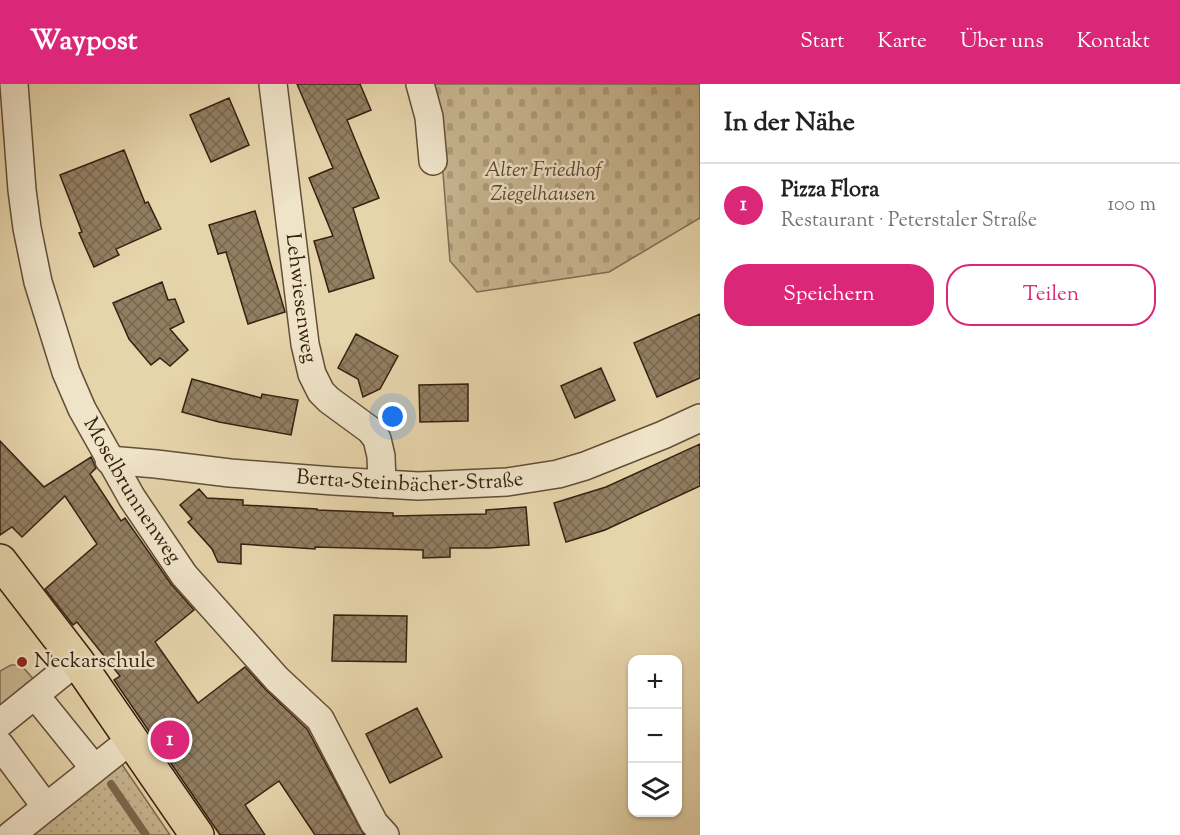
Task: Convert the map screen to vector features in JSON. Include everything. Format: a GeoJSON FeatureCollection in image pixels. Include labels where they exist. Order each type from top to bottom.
{"type":"FeatureCollection","features":[{"type":"Feature","properties":{"kind":"main road"},"geometry":{"type":"LineString","coordinates":[[0,561],[77,662],[197,835]]}},
{"type":"Feature","properties":{"kind":"street","name":"Moselbrunnenweg"},"geometry":{"type":"LineString","coordinates":[[14,84],[23,200],[38,282],[66,372],[82,409],[132,498],[184,574],[277,679],[320,719],[374,823],[385,835]]}},
{"type":"Feature","properties":{"kind":"street","name":"Lehwiesenweg"},"geometry":{"type":"LineString","coordinates":[[273,84],[305,344],[310,366],[316,383],[329,400],[374,434],[379,446],[382,484]]}},
{"type":"Feature","properties":{"kind":"street"},"geometry":{"type":"LineString","coordinates":[[420,84],[429,117],[433,161]]}},
{"type":"Feature","properties":{"kind":"street","name":"Berta-Steinbächer-Straße"},"geometry":{"type":"LineString","coordinates":[[109,460],[253,475],[418,486],[507,482],[558,474],[585,466],[621,453],[700,418]]}},
{"type":"Feature","properties":{"kind":"street"},"geometry":{"type":"LineString","coordinates":[[0,723],[77,662]]}},
{"type":"Feature","properties":{"kind":"street"},"geometry":{"type":"LineString","coordinates":[[35,695],[94,768]]}},
{"type":"Feature","properties":{"kind":"street"},"geometry":{"type":"LineString","coordinates":[[12,835],[132,739]]}},
{"type":"Feature","properties":{"kind":"street"},"geometry":{"type":"LineString","coordinates":[[0,745],[46,807]]}},
{"type":"Feature","properties":{"kind":"green space","name":"Alter Friedhof Ziegelhausen"},"geometry":{"type":"Polygon","coordinates":[[[434,84],[700,84],[700,218],[609,272],[477,292],[450,261],[434,84]]]}},
{"type":"Feature","properties":{"kind":"green space"},"geometry":{"type":"Polygon","coordinates":[[[11,665],[21,665],[36,682],[0,710],[0,671],[11,665]]]}},
{"type":"Feature","properties":{"kind":"green space"},"geometry":{"type":"Polygon","coordinates":[[[121,763],[170,835],[26,835],[121,763]]]}},
{"type":"Feature","properties":{"kind":"building"},"geometry":{"type":"Polygon","coordinates":[[[297,84],[360,84],[371,110],[347,120],[379,198],[353,208],[374,278],[329,292],[314,241],[333,236],[309,178],[333,168],[297,84]]]}},
{"type":"Feature","properties":{"kind":"building"},"geometry":{"type":"Polygon","coordinates":[[[229,98],[249,145],[211,162],[190,115],[229,98]]]}},
{"type":"Feature","properties":{"kind":"building"},"geometry":{"type":"Polygon","coordinates":[[[124,150],[145,203],[148,202],[161,229],[116,249],[119,255],[94,267],[79,233],[82,232],[60,175],[124,150]]]}},
{"type":"Feature","properties":{"kind":"building"},"geometry":{"type":"Polygon","coordinates":[[[255,211],[285,312],[248,324],[226,252],[218,254],[209,225],[255,211]]]}},
{"type":"Feature","properties":{"kind":"building"},"geometry":{"type":"Polygon","coordinates":[[[162,282],[168,300],[175,299],[184,322],[170,329],[188,350],[170,366],[160,358],[151,365],[129,339],[113,303],[162,282]]]}},
{"type":"Feature","properties":{"kind":"building"},"geometry":{"type":"Polygon","coordinates":[[[700,314],[700,378],[657,397],[634,343],[700,314]]]}},
{"type":"Feature","properties":{"kind":"building"},"geometry":{"type":"Polygon","coordinates":[[[356,334],[398,356],[380,389],[363,397],[358,379],[338,368],[356,334]]]}},
{"type":"Feature","properties":{"kind":"building"},"geometry":{"type":"Polygon","coordinates":[[[601,368],[615,400],[575,418],[561,386],[601,368]]]}},
{"type":"Feature","properties":{"kind":"building"},"geometry":{"type":"Polygon","coordinates":[[[192,379],[261,398],[262,394],[298,400],[291,435],[219,422],[182,412],[192,379]]]}},
{"type":"Feature","properties":{"kind":"building"},"geometry":{"type":"Polygon","coordinates":[[[468,384],[468,421],[420,422],[419,385],[468,384]]]}},
{"type":"Feature","properties":{"kind":"building"},"geometry":{"type":"Polygon","coordinates":[[[0,441],[44,487],[91,457],[96,468],[90,474],[121,521],[125,518],[171,584],[194,610],[155,642],[198,703],[245,667],[307,729],[364,835],[315,835],[279,781],[245,805],[265,835],[220,835],[114,680],[120,676],[77,622],[73,625],[45,589],[97,544],[65,496],[22,537],[12,527],[0,535],[0,441]]]}},
{"type":"Feature","properties":{"kind":"building"},"geometry":{"type":"Polygon","coordinates":[[[700,444],[700,486],[605,530],[566,542],[554,503],[606,487],[700,444]]]}},
{"type":"Feature","properties":{"kind":"building"},"geometry":{"type":"Polygon","coordinates":[[[199,489],[207,498],[243,500],[243,505],[393,513],[393,516],[486,514],[486,510],[526,507],[529,545],[450,548],[450,557],[423,558],[423,550],[315,547],[315,549],[241,544],[241,564],[218,562],[212,549],[188,522],[192,519],[180,505],[199,489]]]}},
{"type":"Feature","properties":{"kind":"building"},"geometry":{"type":"Polygon","coordinates":[[[334,615],[407,616],[406,662],[332,661],[334,615]]]}},
{"type":"Feature","properties":{"kind":"building"},"geometry":{"type":"Polygon","coordinates":[[[417,708],[442,757],[390,783],[366,734],[417,708]]]}},
{"type":"Feature","properties":{"kind":"waterway"},"geometry":{"type":"LineString","coordinates":[[111,784],[146,835]]}},
{"type":"Feature","properties":{"kind":"place","name":"Neckarschule"},"geometry":{"type":"Point","coordinates":[22,662]}},
{"type":"Feature","properties":{"kind":"place","name":"Pizza Flora"},"geometry":{"type":"Point","coordinates":[170,740]}}]}
